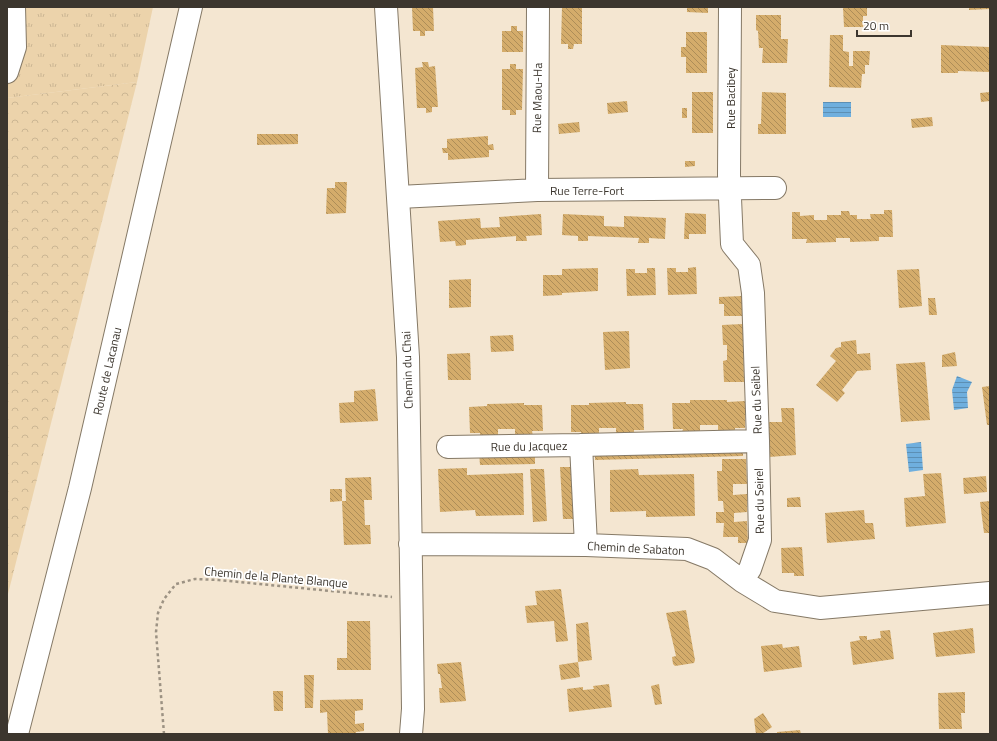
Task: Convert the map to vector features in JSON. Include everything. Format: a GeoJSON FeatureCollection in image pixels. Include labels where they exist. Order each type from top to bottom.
{"type":"FeatureCollection","features":[{"type":"Feature","properties":{"kind":"street"},"geometry":{"type":"LineString","coordinates":[[7,72],[16,48],[14,7]]}},
{"type":"Feature","properties":{"kind":"street","name":"Route de Lacanau"},"geometry":{"type":"LineString","coordinates":[[17,734],[84,473],[191,7]]}},
{"type":"Feature","properties":{"kind":"street","name":"Chemin du Chai"},"geometry":{"type":"LineString","coordinates":[[386,7],[408,357],[414,709],[411,734]]}},
{"type":"Feature","properties":{"kind":"street","name":"Rue Maou-Ha"},"geometry":{"type":"LineString","coordinates":[[537,190],[538,7]]}},
{"type":"Feature","properties":{"kind":"street","name":"Rue Bacibey"},"geometry":{"type":"LineString","coordinates":[[730,7],[730,189]]}},
{"type":"Feature","properties":{"kind":"street","name":"Rue Terre-Fort"},"geometry":{"type":"LineString","coordinates":[[398,197],[537,190],[775,188]]}},
{"type":"Feature","properties":{"kind":"street","name":"Rue du Seibel"},"geometry":{"type":"LineString","coordinates":[[581,445],[758,441],[753,293],[749,265],[732,244],[730,189]]}},
{"type":"Feature","properties":{"kind":"street","name":"Rue du Seirel"},"geometry":{"type":"LineString","coordinates":[[742,581],[750,570],[760,540],[758,441]]}},
{"type":"Feature","properties":{"kind":"street","name":"Rue du Jacquez"},"geometry":{"type":"LineString","coordinates":[[448,447],[581,445],[586,545]]}},
{"type":"Feature","properties":{"kind":"street","name":"Chemin de Sabaton"},"geometry":{"type":"LineString","coordinates":[[410,544],[586,545],[687,549],[713,559],[742,581],[776,601],[820,608],[990,593]]}},
{"type":"Feature","properties":{"kind":"path","name":"Chemin de la Plante Blanque"},"geometry":{"type":"LineString","coordinates":[[164,734],[156,632],[158,612],[164,598],[176,584],[195,579],[218,580],[412,599]]}},
{"type":"Feature","properties":{"kind":"green space"},"geometry":{"type":"Polygon","coordinates":[[[7,7],[153,7],[137,82],[7,98],[7,7]]]}},
{"type":"Feature","properties":{"kind":"green space"},"geometry":{"type":"Polygon","coordinates":[[[137,82],[7,598],[7,98],[137,82]]]}},
{"type":"Feature","properties":{"kind":"water"},"geometry":{"type":"Polygon","coordinates":[[[823,102],[851,102],[851,117],[823,117],[823,102]]]}},
{"type":"Feature","properties":{"kind":"water"},"geometry":{"type":"Polygon","coordinates":[[[957,376],[972,382],[967,392],[968,408],[954,410],[952,390],[957,376]]]}},
{"type":"Feature","properties":{"kind":"water"},"geometry":{"type":"Polygon","coordinates":[[[921,442],[923,470],[909,472],[906,444],[921,442]]]}},
{"type":"Feature","properties":{"kind":"building"},"geometry":{"type":"Polygon","coordinates":[[[412,7],[433,7],[434,31],[425,31],[425,36],[420,36],[420,31],[413,31],[412,7]]]}},
{"type":"Feature","properties":{"kind":"building"},"geometry":{"type":"Polygon","coordinates":[[[562,7],[582,7],[582,44],[574,44],[573,49],[568,49],[568,44],[561,44],[562,7]]]}},
{"type":"Feature","properties":{"kind":"building"},"geometry":{"type":"Polygon","coordinates":[[[687,7],[708,7],[708,13],[687,12],[687,7]]]}},
{"type":"Feature","properties":{"kind":"building"},"geometry":{"type":"Polygon","coordinates":[[[843,7],[867,7],[867,16],[863,16],[863,27],[844,27],[843,7]]]}},
{"type":"Feature","properties":{"kind":"building"},"geometry":{"type":"Polygon","coordinates":[[[969,7],[990,7],[990,9],[969,10],[969,7]]]}},
{"type":"Feature","properties":{"kind":"building"},"geometry":{"type":"Polygon","coordinates":[[[756,15],[781,15],[781,39],[788,39],[787,63],[762,63],[763,48],[759,48],[758,31],[756,30],[756,15]]]}},
{"type":"Feature","properties":{"kind":"building"},"geometry":{"type":"Polygon","coordinates":[[[511,26],[517,26],[517,31],[523,31],[523,52],[502,52],[502,31],[511,31],[511,26]]]}},
{"type":"Feature","properties":{"kind":"building"},"geometry":{"type":"Polygon","coordinates":[[[686,32],[707,32],[707,73],[686,73],[686,57],[681,57],[681,47],[686,47],[686,32]]]}},
{"type":"Feature","properties":{"kind":"building"},"geometry":{"type":"Polygon","coordinates":[[[830,35],[843,35],[843,51],[849,52],[849,66],[853,66],[853,51],[870,51],[869,65],[865,65],[865,74],[862,74],[861,88],[829,87],[830,35]]]}},
{"type":"Feature","properties":{"kind":"building"},"geometry":{"type":"Polygon","coordinates":[[[941,45],[989,47],[989,72],[958,71],[958,73],[941,73],[941,45]]]}},
{"type":"Feature","properties":{"kind":"building"},"geometry":{"type":"Polygon","coordinates":[[[422,62],[428,62],[429,67],[435,66],[438,107],[432,107],[432,112],[426,113],[426,108],[417,108],[415,68],[423,67],[422,62]]]}},
{"type":"Feature","properties":{"kind":"building"},"geometry":{"type":"Polygon","coordinates":[[[510,64],[516,64],[516,69],[523,69],[522,110],[516,110],[516,115],[510,115],[510,110],[502,110],[502,69],[510,69],[510,64]]]}},
{"type":"Feature","properties":{"kind":"building"},"geometry":{"type":"Polygon","coordinates":[[[692,92],[713,92],[713,133],[692,133],[692,92]]]}},
{"type":"Feature","properties":{"kind":"building"},"geometry":{"type":"Polygon","coordinates":[[[762,92],[786,93],[786,134],[758,134],[758,124],[761,124],[762,92]]]}},
{"type":"Feature","properties":{"kind":"building"},"geometry":{"type":"Polygon","coordinates":[[[990,92],[990,101],[981,102],[980,93],[990,92]]]}},
{"type":"Feature","properties":{"kind":"building"},"geometry":{"type":"Polygon","coordinates":[[[627,101],[628,112],[608,114],[607,103],[627,101]]]}},
{"type":"Feature","properties":{"kind":"building"},"geometry":{"type":"Polygon","coordinates":[[[682,108],[687,108],[687,118],[682,118],[682,108]]]}},
{"type":"Feature","properties":{"kind":"building"},"geometry":{"type":"Polygon","coordinates":[[[932,117],[933,126],[912,128],[911,119],[932,117]]]}},
{"type":"Feature","properties":{"kind":"building"},"geometry":{"type":"Polygon","coordinates":[[[579,122],[580,132],[559,134],[558,124],[579,122]]]}},
{"type":"Feature","properties":{"kind":"building"},"geometry":{"type":"Polygon","coordinates":[[[257,134],[298,134],[298,144],[257,145],[257,134]]]}},
{"type":"Feature","properties":{"kind":"building"},"geometry":{"type":"Polygon","coordinates":[[[488,136],[488,145],[493,144],[494,150],[489,150],[489,157],[448,160],[448,153],[443,153],[442,148],[447,148],[447,139],[488,136]]]}},
{"type":"Feature","properties":{"kind":"building"},"geometry":{"type":"Polygon","coordinates":[[[685,161],[695,161],[695,166],[685,167],[685,161]]]}},
{"type":"Feature","properties":{"kind":"building"},"geometry":{"type":"Polygon","coordinates":[[[335,182],[347,182],[346,213],[326,214],[327,188],[335,188],[335,182]]]}},
{"type":"Feature","properties":{"kind":"building"},"geometry":{"type":"Polygon","coordinates":[[[884,210],[892,210],[893,237],[879,237],[879,241],[850,242],[850,238],[836,238],[836,242],[806,243],[807,239],[792,239],[792,212],[800,212],[800,216],[814,215],[814,220],[827,220],[827,215],[841,215],[841,211],[849,211],[850,215],[857,215],[857,219],[871,219],[870,214],[884,214],[884,210]]]}},
{"type":"Feature","properties":{"kind":"building"},"geometry":{"type":"Polygon","coordinates":[[[685,213],[706,214],[706,234],[689,234],[689,239],[684,239],[685,213]]]}},
{"type":"Feature","properties":{"kind":"building"},"geometry":{"type":"Polygon","coordinates":[[[541,214],[542,235],[526,236],[527,241],[516,241],[516,236],[466,240],[466,245],[456,246],[455,241],[440,242],[438,221],[480,218],[481,228],[500,227],[499,217],[541,214]]]}},
{"type":"Feature","properties":{"kind":"building"},"geometry":{"type":"Polygon","coordinates":[[[563,214],[604,216],[604,226],[624,227],[624,216],[666,218],[665,239],[649,238],[649,243],[638,243],[639,238],[588,236],[588,241],[578,241],[578,236],[562,235],[563,214]]]}},
{"type":"Feature","properties":{"kind":"building"},"geometry":{"type":"Polygon","coordinates":[[[696,267],[697,294],[668,295],[667,268],[676,268],[676,272],[688,272],[688,268],[696,267]]]}},
{"type":"Feature","properties":{"kind":"building"},"geometry":{"type":"Polygon","coordinates":[[[598,268],[598,291],[562,293],[562,295],[543,296],[543,275],[562,275],[562,269],[598,268]]]}},
{"type":"Feature","properties":{"kind":"building"},"geometry":{"type":"Polygon","coordinates":[[[647,268],[655,268],[656,295],[627,296],[626,269],[635,269],[635,273],[647,273],[647,268]]]}},
{"type":"Feature","properties":{"kind":"building"},"geometry":{"type":"Polygon","coordinates":[[[919,269],[922,306],[899,308],[897,270],[919,269]]]}},
{"type":"Feature","properties":{"kind":"building"},"geometry":{"type":"Polygon","coordinates":[[[471,279],[471,307],[449,308],[449,280],[471,279]]]}},
{"type":"Feature","properties":{"kind":"building"},"geometry":{"type":"Polygon","coordinates":[[[742,296],[743,316],[724,316],[724,304],[719,304],[719,297],[742,296]]]}},
{"type":"Feature","properties":{"kind":"building"},"geometry":{"type":"Polygon","coordinates":[[[928,298],[935,298],[937,315],[929,315],[928,298]]]}},
{"type":"Feature","properties":{"kind":"building"},"geometry":{"type":"Polygon","coordinates":[[[743,324],[744,382],[724,382],[723,361],[727,360],[727,345],[723,345],[722,325],[743,324]]]}},
{"type":"Feature","properties":{"kind":"building"},"geometry":{"type":"Polygon","coordinates":[[[629,331],[630,368],[605,370],[603,332],[629,331]]]}},
{"type":"Feature","properties":{"kind":"building"},"geometry":{"type":"Polygon","coordinates":[[[513,335],[514,351],[491,352],[490,336],[513,335]]]}},
{"type":"Feature","properties":{"kind":"building"},"geometry":{"type":"Polygon","coordinates":[[[856,340],[857,354],[870,353],[871,370],[857,371],[842,390],[845,393],[837,402],[816,385],[836,361],[830,356],[836,348],[841,347],[841,342],[856,340]]]}},
{"type":"Feature","properties":{"kind":"building"},"geometry":{"type":"Polygon","coordinates":[[[955,352],[957,366],[942,367],[942,355],[955,352]]]}},
{"type":"Feature","properties":{"kind":"building"},"geometry":{"type":"Polygon","coordinates":[[[470,353],[471,380],[448,380],[447,354],[470,353]]]}},
{"type":"Feature","properties":{"kind":"building"},"geometry":{"type":"Polygon","coordinates":[[[925,362],[930,420],[901,422],[896,364],[925,362]]]}},
{"type":"Feature","properties":{"kind":"building"},"geometry":{"type":"Polygon","coordinates":[[[990,386],[990,425],[987,425],[982,387],[990,386]]]}},
{"type":"Feature","properties":{"kind":"building"},"geometry":{"type":"Polygon","coordinates":[[[375,389],[378,421],[340,423],[339,403],[354,402],[354,391],[375,389]]]}},
{"type":"Feature","properties":{"kind":"building"},"geometry":{"type":"Polygon","coordinates":[[[690,400],[727,400],[727,402],[745,401],[745,428],[735,428],[735,432],[718,433],[718,425],[700,425],[700,433],[682,433],[683,429],[673,429],[672,403],[690,403],[690,400]]]}},
{"type":"Feature","properties":{"kind":"building"},"geometry":{"type":"Polygon","coordinates":[[[626,402],[626,404],[643,404],[644,430],[634,430],[634,435],[616,435],[616,428],[599,428],[599,435],[581,436],[581,432],[571,432],[571,405],[626,402]]]}},
{"type":"Feature","properties":{"kind":"building"},"geometry":{"type":"Polygon","coordinates":[[[524,403],[524,405],[542,405],[543,431],[532,431],[533,436],[515,436],[515,429],[498,429],[498,436],[480,437],[480,433],[470,433],[469,407],[487,406],[487,404],[524,403]]]}},
{"type":"Feature","properties":{"kind":"building"},"geometry":{"type":"Polygon","coordinates":[[[781,408],[794,408],[796,455],[769,457],[767,422],[782,422],[781,408]]]}},
{"type":"Feature","properties":{"kind":"building"},"geometry":{"type":"Polygon","coordinates":[[[743,445],[743,456],[595,460],[595,449],[743,445]]]}},
{"type":"Feature","properties":{"kind":"building"},"geometry":{"type":"Polygon","coordinates":[[[535,450],[535,464],[480,465],[479,452],[535,450]]]}},
{"type":"Feature","properties":{"kind":"building"},"geometry":{"type":"Polygon","coordinates":[[[722,459],[746,459],[747,484],[733,484],[733,495],[747,494],[747,512],[734,513],[734,522],[747,521],[748,543],[738,543],[738,537],[723,537],[724,523],[716,523],[716,512],[724,512],[723,501],[718,501],[717,471],[722,471],[722,459]]]}},
{"type":"Feature","properties":{"kind":"building"},"geometry":{"type":"Polygon","coordinates":[[[560,467],[572,467],[575,519],[563,519],[560,467]]]}},
{"type":"Feature","properties":{"kind":"building"},"geometry":{"type":"Polygon","coordinates":[[[467,468],[467,475],[523,473],[524,515],[476,516],[475,510],[440,512],[438,469],[467,468]]]}},
{"type":"Feature","properties":{"kind":"building"},"geometry":{"type":"Polygon","coordinates":[[[530,469],[544,469],[547,521],[533,522],[530,469]]]}},
{"type":"Feature","properties":{"kind":"building"},"geometry":{"type":"Polygon","coordinates":[[[638,469],[639,475],[694,474],[695,516],[646,517],[646,511],[610,512],[610,470],[638,469]]]}},
{"type":"Feature","properties":{"kind":"building"},"geometry":{"type":"Polygon","coordinates":[[[941,473],[946,523],[906,527],[904,498],[925,496],[923,474],[941,473]]]}},
{"type":"Feature","properties":{"kind":"building"},"geometry":{"type":"Polygon","coordinates":[[[986,476],[987,492],[964,494],[963,478],[986,476]]]}},
{"type":"Feature","properties":{"kind":"building"},"geometry":{"type":"Polygon","coordinates":[[[371,477],[372,500],[364,500],[365,525],[370,525],[371,544],[344,545],[342,501],[346,501],[345,478],[371,477]]]}},
{"type":"Feature","properties":{"kind":"building"},"geometry":{"type":"Polygon","coordinates":[[[330,489],[342,489],[342,501],[330,502],[330,489]]]}},
{"type":"Feature","properties":{"kind":"building"},"geometry":{"type":"Polygon","coordinates":[[[800,497],[801,507],[787,507],[787,498],[800,497]]]}},
{"type":"Feature","properties":{"kind":"building"},"geometry":{"type":"Polygon","coordinates":[[[990,501],[990,533],[984,533],[980,502],[990,501]]]}},
{"type":"Feature","properties":{"kind":"building"},"geometry":{"type":"Polygon","coordinates":[[[864,510],[865,523],[873,523],[875,539],[827,543],[825,513],[864,510]]]}},
{"type":"Feature","properties":{"kind":"building"},"geometry":{"type":"Polygon","coordinates":[[[802,547],[804,576],[794,576],[794,573],[782,573],[781,548],[802,547]]]}},
{"type":"Feature","properties":{"kind":"building"},"geometry":{"type":"Polygon","coordinates":[[[561,589],[568,641],[556,642],[554,621],[527,623],[525,606],[537,605],[535,591],[561,589]]]}},
{"type":"Feature","properties":{"kind":"building"},"geometry":{"type":"Polygon","coordinates":[[[686,610],[695,660],[694,663],[675,666],[673,664],[672,657],[676,656],[666,613],[686,610]]]}},
{"type":"Feature","properties":{"kind":"building"},"geometry":{"type":"Polygon","coordinates":[[[347,621],[370,621],[371,670],[337,670],[337,658],[347,658],[347,621]]]}},
{"type":"Feature","properties":{"kind":"building"},"geometry":{"type":"Polygon","coordinates":[[[588,622],[592,660],[578,662],[576,624],[588,622]]]}},
{"type":"Feature","properties":{"kind":"building"},"geometry":{"type":"Polygon","coordinates":[[[973,628],[975,653],[936,657],[933,633],[973,628]]]}},
{"type":"Feature","properties":{"kind":"building"},"geometry":{"type":"Polygon","coordinates":[[[890,630],[894,659],[853,665],[850,642],[860,640],[859,636],[867,636],[867,640],[881,638],[880,631],[890,630]]]}},
{"type":"Feature","properties":{"kind":"building"},"geometry":{"type":"Polygon","coordinates":[[[782,644],[783,648],[799,646],[802,667],[764,672],[761,646],[782,644]]]}},
{"type":"Feature","properties":{"kind":"building"},"geometry":{"type":"Polygon","coordinates":[[[461,662],[466,701],[440,703],[439,688],[442,688],[437,664],[461,662]]]}},
{"type":"Feature","properties":{"kind":"building"},"geometry":{"type":"Polygon","coordinates":[[[578,662],[580,677],[561,680],[559,665],[578,662]]]}},
{"type":"Feature","properties":{"kind":"building"},"geometry":{"type":"Polygon","coordinates":[[[304,675],[314,675],[313,708],[305,708],[304,675]]]}},
{"type":"Feature","properties":{"kind":"building"},"geometry":{"type":"Polygon","coordinates":[[[609,684],[612,707],[569,712],[567,689],[583,687],[583,690],[594,689],[593,686],[609,684]]]}},
{"type":"Feature","properties":{"kind":"building"},"geometry":{"type":"Polygon","coordinates":[[[659,684],[662,704],[655,705],[651,686],[659,684]]]}},
{"type":"Feature","properties":{"kind":"building"},"geometry":{"type":"Polygon","coordinates":[[[273,691],[283,691],[283,711],[274,711],[273,691]]]}},
{"type":"Feature","properties":{"kind":"building"},"geometry":{"type":"Polygon","coordinates":[[[965,692],[965,713],[961,713],[962,729],[939,729],[938,693],[965,692]]]}},
{"type":"Feature","properties":{"kind":"building"},"geometry":{"type":"Polygon","coordinates":[[[363,699],[363,710],[355,711],[355,724],[364,723],[364,731],[356,732],[356,734],[328,734],[327,712],[320,713],[320,700],[363,699]]]}},
{"type":"Feature","properties":{"kind":"building"},"geometry":{"type":"Polygon","coordinates":[[[763,713],[772,727],[762,734],[756,734],[754,719],[763,713]]]}},
{"type":"Feature","properties":{"kind":"building"},"geometry":{"type":"Polygon","coordinates":[[[800,730],[801,734],[777,734],[777,732],[800,730]]]}}]}
